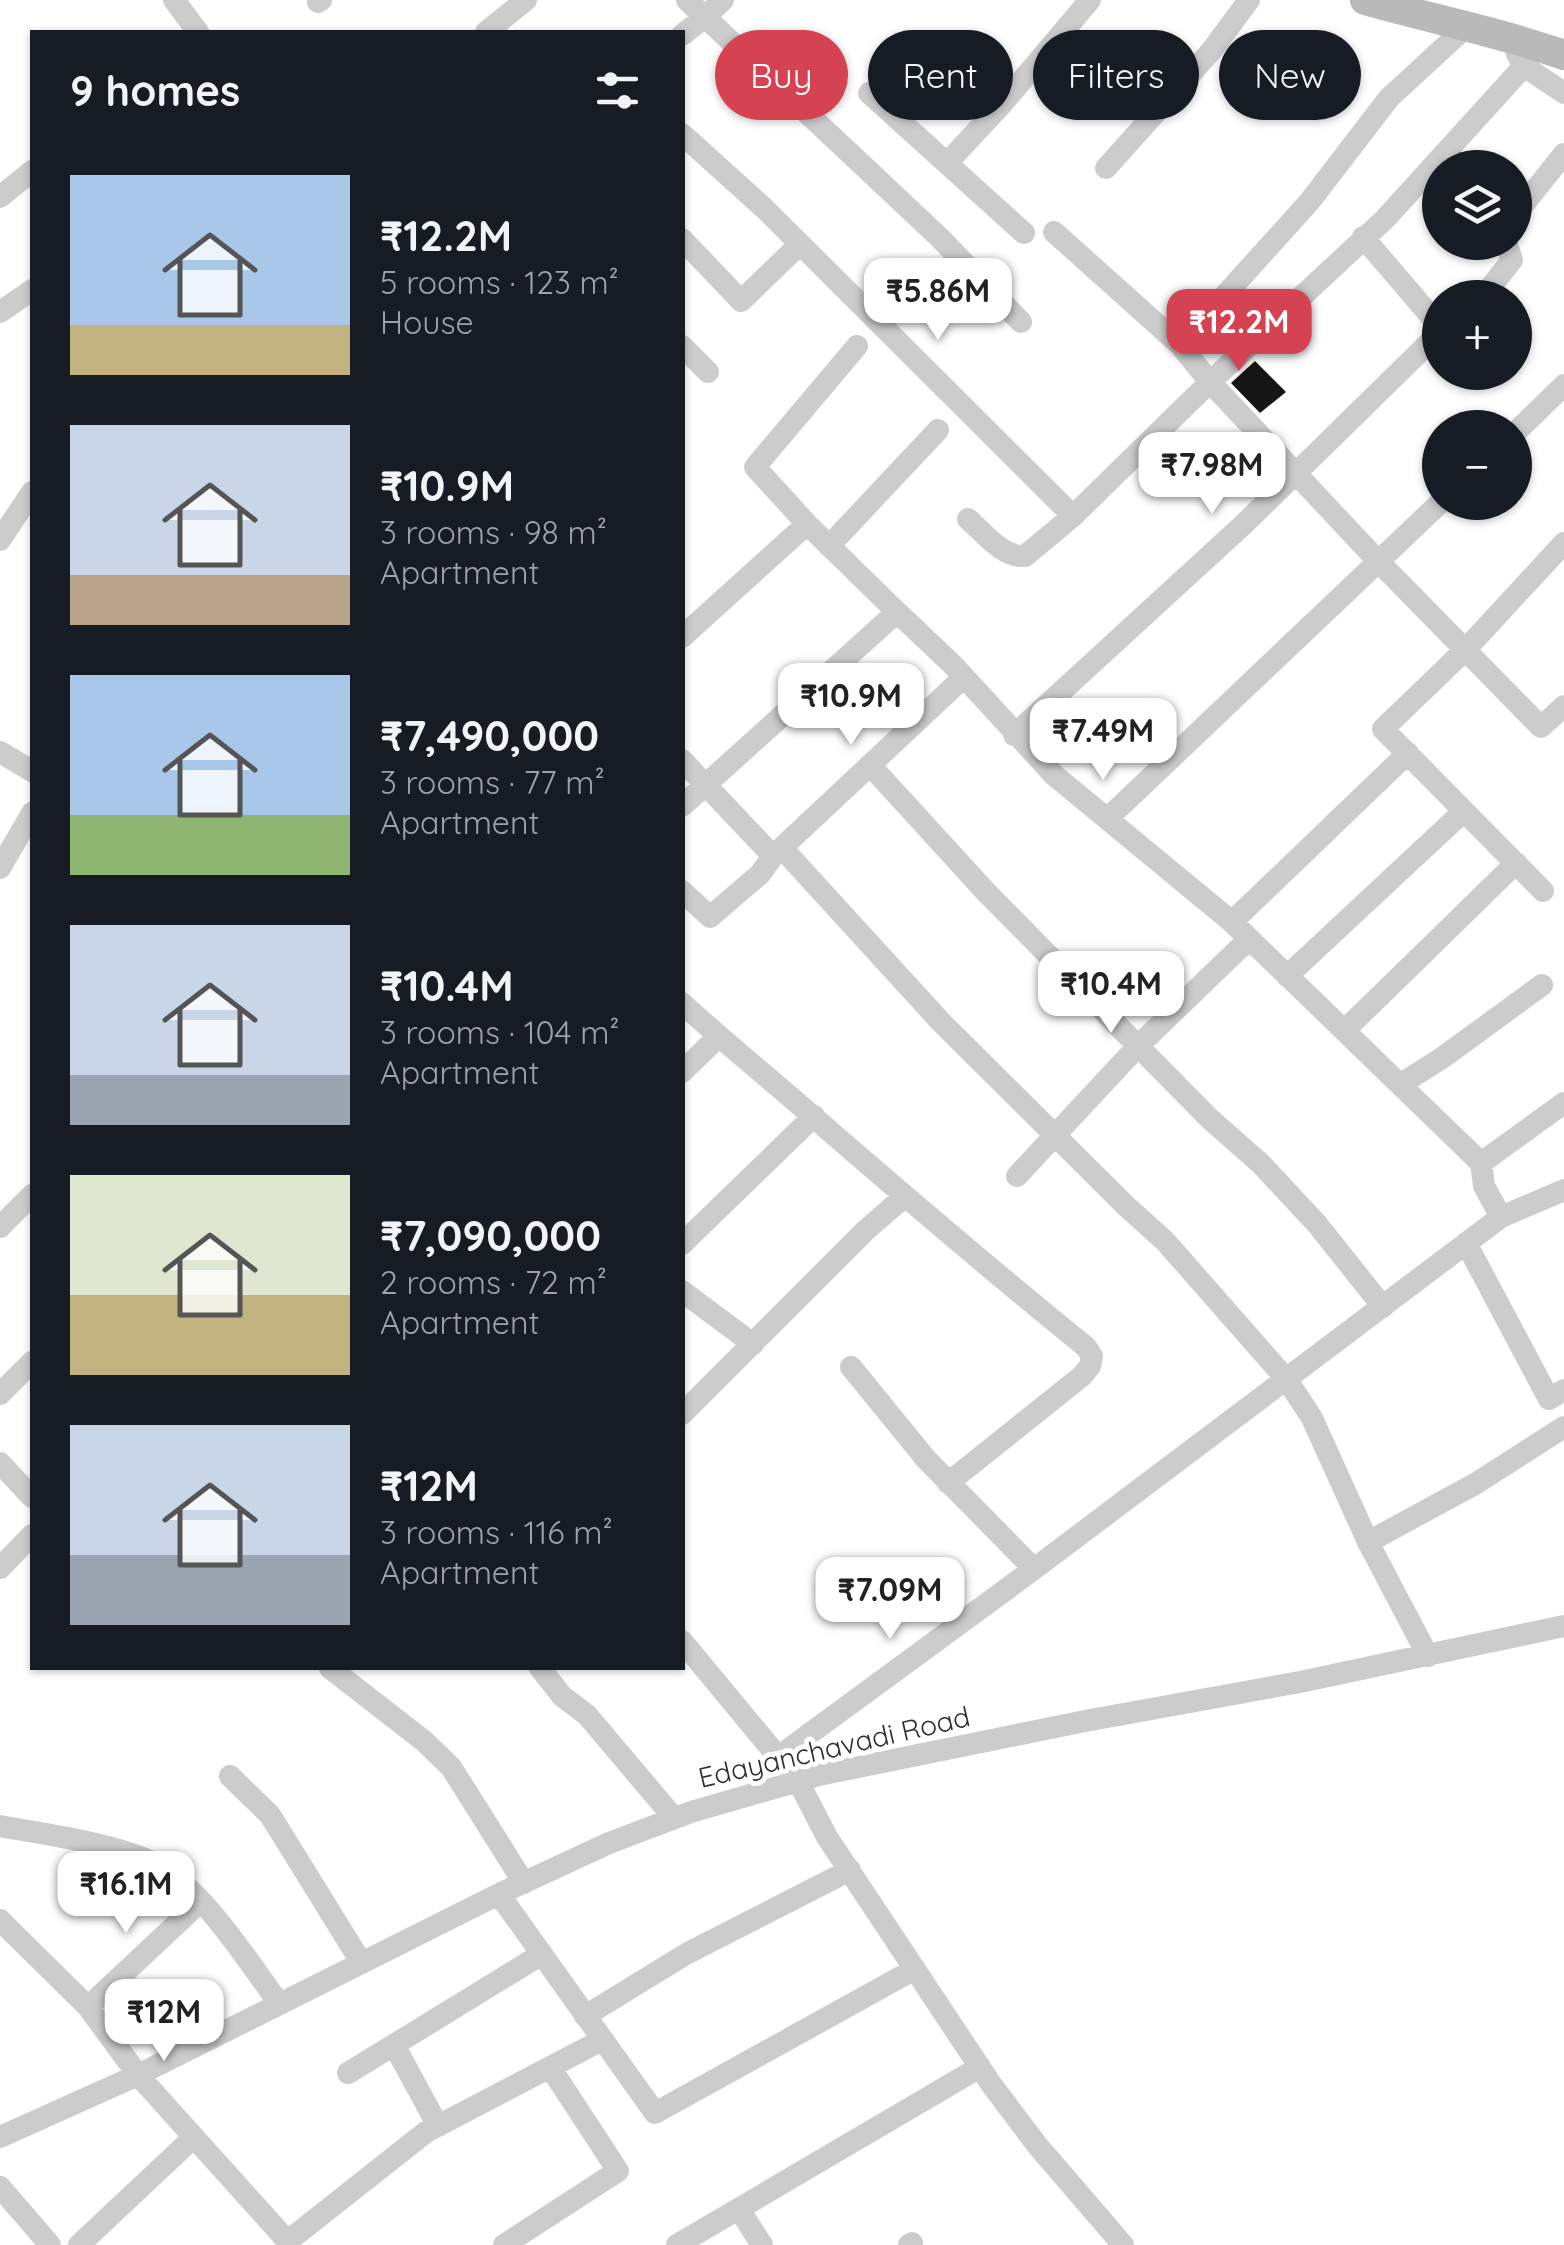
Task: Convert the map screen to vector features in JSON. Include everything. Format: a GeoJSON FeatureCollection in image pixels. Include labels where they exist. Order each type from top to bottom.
{"type":"FeatureCollection","features":[{"type":"Feature","properties":{"kind":"street"},"geometry":{"type":"LineString","coordinates":[[174,0],[196,30]]}},
{"type":"Feature","properties":{"kind":"street"},"geometry":{"type":"LineString","coordinates":[[488,30],[526,0]]}},
{"type":"Feature","properties":{"kind":"street"},"geometry":{"type":"LineString","coordinates":[[687,0],[940,238],[1020,322]]}},
{"type":"Feature","properties":{"kind":"street"},"geometry":{"type":"LineString","coordinates":[[685,33],[723,0]]}},
{"type":"Feature","properties":{"kind":"street"},"geometry":{"type":"LineString","coordinates":[[947,163],[1090,0]]}},
{"type":"Feature","properties":{"kind":"street"},"geometry":{"type":"LineString","coordinates":[[1106,168],[1212,50],[1249,0]]}},
{"type":"Feature","properties":{"kind":"street"},"geometry":{"type":"LineString","coordinates":[[1365,0],[1464,28],[1503,34],[1564,55]]}},
{"type":"Feature","properties":{"kind":"street"},"geometry":{"type":"LineString","coordinates":[[1180,345],[1310,202],[1389,98],[1464,28]]}},
{"type":"Feature","properties":{"kind":"street"},"geometry":{"type":"LineString","coordinates":[[1503,34],[1524,66],[1564,92]]}},
{"type":"Feature","properties":{"kind":"street"},"geometry":{"type":"LineString","coordinates":[[968,519],[1015,557],[1025,556],[1073,516],[1385,220],[1524,66]]}},
{"type":"Feature","properties":{"kind":"street"},"geometry":{"type":"LineString","coordinates":[[900,120],[1024,233]]}},
{"type":"Feature","properties":{"kind":"street"},"geometry":{"type":"LineString","coordinates":[[685,137],[764,208],[1073,516]]}},
{"type":"Feature","properties":{"kind":"street"},"geometry":{"type":"LineString","coordinates":[[1532,194],[1564,154]]}},
{"type":"Feature","properties":{"kind":"street"},"geometry":{"type":"LineString","coordinates":[[0,197],[30,173]]}},
{"type":"Feature","properties":{"kind":"street"},"geometry":{"type":"LineString","coordinates":[[1054,232],[1180,345],[1378,561],[1541,728],[1564,706]]}},
{"type":"Feature","properties":{"kind":"street"},"geometry":{"type":"LineString","coordinates":[[1364,237],[1422,308]]}},
{"type":"Feature","properties":{"kind":"street"},"geometry":{"type":"LineString","coordinates":[[688,254],[742,301],[800,244]]}},
{"type":"Feature","properties":{"kind":"street"},"geometry":{"type":"LineString","coordinates":[[1496,280],[1512,260]]}},
{"type":"Feature","properties":{"kind":"street"},"geometry":{"type":"LineString","coordinates":[[0,312],[30,291]]}},
{"type":"Feature","properties":{"kind":"street"},"geometry":{"type":"LineString","coordinates":[[857,346],[755,467],[806,524],[964,678],[1077,797],[1108,818],[1241,930],[1481,1163],[1484,1186],[1501,1218]]}},
{"type":"Feature","properties":{"kind":"street"},"geometry":{"type":"LineString","coordinates":[[1014,734],[1296,473],[1422,348]]}},
{"type":"Feature","properties":{"kind":"street"},"geometry":{"type":"LineString","coordinates":[[685,349],[708,372]]}},
{"type":"Feature","properties":{"kind":"street"},"geometry":{"type":"LineString","coordinates":[[1532,416],[1564,385]]}},
{"type":"Feature","properties":{"kind":"street"},"geometry":{"type":"LineString","coordinates":[[829,546],[938,430]]}},
{"type":"Feature","properties":{"kind":"street"},"geometry":{"type":"LineString","coordinates":[[0,540],[30,495]]}},
{"type":"Feature","properties":{"kind":"street"},"geometry":{"type":"LineString","coordinates":[[1108,818],[1422,520]]}},
{"type":"Feature","properties":{"kind":"street"},"geometry":{"type":"LineString","coordinates":[[685,634],[806,524]]}},
{"type":"Feature","properties":{"kind":"street"},"geometry":{"type":"LineString","coordinates":[[1543,891],[1383,728],[1466,648],[1564,544]]}},
{"type":"Feature","properties":{"kind":"street"},"geometry":{"type":"LineString","coordinates":[[685,803],[897,612]]}},
{"type":"Feature","properties":{"kind":"street"},"geometry":{"type":"LineString","coordinates":[[685,894],[710,917],[964,678]]}},
{"type":"Feature","properties":{"kind":"street"},"geometry":{"type":"LineString","coordinates":[[0,752],[30,770]]}},
{"type":"Feature","properties":{"kind":"street"},"geometry":{"type":"LineString","coordinates":[[1016,1176],[1408,754]]}},
{"type":"Feature","properties":{"kind":"street"},"geometry":{"type":"LineString","coordinates":[[685,763],[1179,1255],[1287,1380],[1312,1418],[1368,1542],[1428,1656]]}},
{"type":"Feature","properties":{"kind":"street"},"geometry":{"type":"LineString","coordinates":[[870,765],[986,892],[1294,1200],[1384,1307]]}},
{"type":"Feature","properties":{"kind":"street"},"geometry":{"type":"LineString","coordinates":[[1287,976],[1464,811]]}},
{"type":"Feature","properties":{"kind":"street"},"geometry":{"type":"LineString","coordinates":[[0,868],[30,816]]}},
{"type":"Feature","properties":{"kind":"street"},"geometry":{"type":"LineString","coordinates":[[1345,1030],[1516,864]]}},
{"type":"Feature","properties":{"kind":"street"},"geometry":{"type":"LineString","coordinates":[[1400,1084],[1542,984]]}},
{"type":"Feature","properties":{"kind":"street"},"geometry":{"type":"LineString","coordinates":[[685,1006],[1092,1356],[1082,1376],[948,1482]]}},
{"type":"Feature","properties":{"kind":"street"},"geometry":{"type":"LineString","coordinates":[[685,1069],[718,1036]]}},
{"type":"Feature","properties":{"kind":"street"},"geometry":{"type":"LineString","coordinates":[[1481,1163],[1564,1102]]}},
{"type":"Feature","properties":{"kind":"street"},"geometry":{"type":"LineString","coordinates":[[685,1241],[814,1116]]}},
{"type":"Feature","properties":{"kind":"street"},"geometry":{"type":"LineString","coordinates":[[778,1757],[1466,1243],[1501,1218],[1564,1190]]}},
{"type":"Feature","properties":{"kind":"street"},"geometry":{"type":"LineString","coordinates":[[0,1227],[30,1197]]}},
{"type":"Feature","properties":{"kind":"street"},"geometry":{"type":"LineString","coordinates":[[685,1411],[904,1197]]}},
{"type":"Feature","properties":{"kind":"street"},"geometry":{"type":"LineString","coordinates":[[1368,1542],[1476,1484],[1564,1428],[1556,1395],[1466,1243]]}},
{"type":"Feature","properties":{"kind":"street"},"geometry":{"type":"LineString","coordinates":[[685,1293],[753,1344]]}},
{"type":"Feature","properties":{"kind":"street"},"geometry":{"type":"LineString","coordinates":[[0,1394],[30,1364]]}},
{"type":"Feature","properties":{"kind":"street"},"geometry":{"type":"LineString","coordinates":[[851,1366],[948,1482],[1034,1569]]}},
{"type":"Feature","properties":{"kind":"street"},"geometry":{"type":"LineString","coordinates":[[0,1463],[30,1494]]}},
{"type":"Feature","properties":{"kind":"street"},"geometry":{"type":"LineString","coordinates":[[0,1568],[30,1537]]}},
{"type":"Feature","properties":{"kind":"street","name":"Edayanchavadi Road"},"geometry":{"type":"LineString","coordinates":[[8,2134],[138,2075],[524,1882],[674,1818],[798,1782],[1564,1626]]}},
{"type":"Feature","properties":{"kind":"street"},"geometry":{"type":"LineString","coordinates":[[685,1645],[798,1782],[827,1837],[1037,2146],[1123,2245]]}},
{"type":"Feature","properties":{"kind":"street"},"geometry":{"type":"LineString","coordinates":[[333,1670],[424,1741],[451,1767],[524,1882]]}},
{"type":"Feature","properties":{"kind":"street"},"geometry":{"type":"LineString","coordinates":[[542,1670],[562,1696],[587,1715],[674,1818]]}},
{"type":"Feature","properties":{"kind":"street"},"geometry":{"type":"LineString","coordinates":[[230,1776],[270,1816],[361,1962]]}},
{"type":"Feature","properties":{"kind":"street"},"geometry":{"type":"LineString","coordinates":[[0,1826],[150,1861],[179,1879],[279,2003]]}},
{"type":"Feature","properties":{"kind":"street"},"geometry":{"type":"LineString","coordinates":[[585,2016],[686,1954],[850,1870]]}},
{"type":"Feature","properties":{"kind":"street"},"geometry":{"type":"LineString","coordinates":[[499,1894],[655,2113],[915,1969]]}},
{"type":"Feature","properties":{"kind":"street"},"geometry":{"type":"LineString","coordinates":[[88,2007],[200,1902]]}},
{"type":"Feature","properties":{"kind":"street"},"geometry":{"type":"LineString","coordinates":[[0,1920],[88,2007],[138,2075],[290,2243],[380,2166],[438,2126],[602,2040]]}},
{"type":"Feature","properties":{"kind":"street"},"geometry":{"type":"LineString","coordinates":[[348,2073],[542,1954]]}},
{"type":"Feature","properties":{"kind":"street"},"geometry":{"type":"LineString","coordinates":[[394,2045],[438,2126]]}},
{"type":"Feature","properties":{"kind":"street"},"geometry":{"type":"LineString","coordinates":[[504,2245],[618,2171],[550,2067]]}},
{"type":"Feature","properties":{"kind":"street"},"geometry":{"type":"LineString","coordinates":[[677,2245],[980,2067]]}},
{"type":"Feature","properties":{"kind":"street"},"geometry":{"type":"LineString","coordinates":[[0,2112],[8,2134]]}},
{"type":"Feature","properties":{"kind":"street"},"geometry":{"type":"LineString","coordinates":[[79,2245],[194,2137]]}},
{"type":"Feature","properties":{"kind":"street"},"geometry":{"type":"LineString","coordinates":[[0,2187],[50,2245]]}},
{"type":"Feature","properties":{"kind":"street"},"geometry":{"type":"LineString","coordinates":[[739,2209],[762,2245]]}},
{"type":"Feature","properties":{"kind":"building"},"geometry":{"type":"Polygon","coordinates":[[[1255,361],[1286,392],[1260,413],[1231,383],[1255,361]]]}}]}
